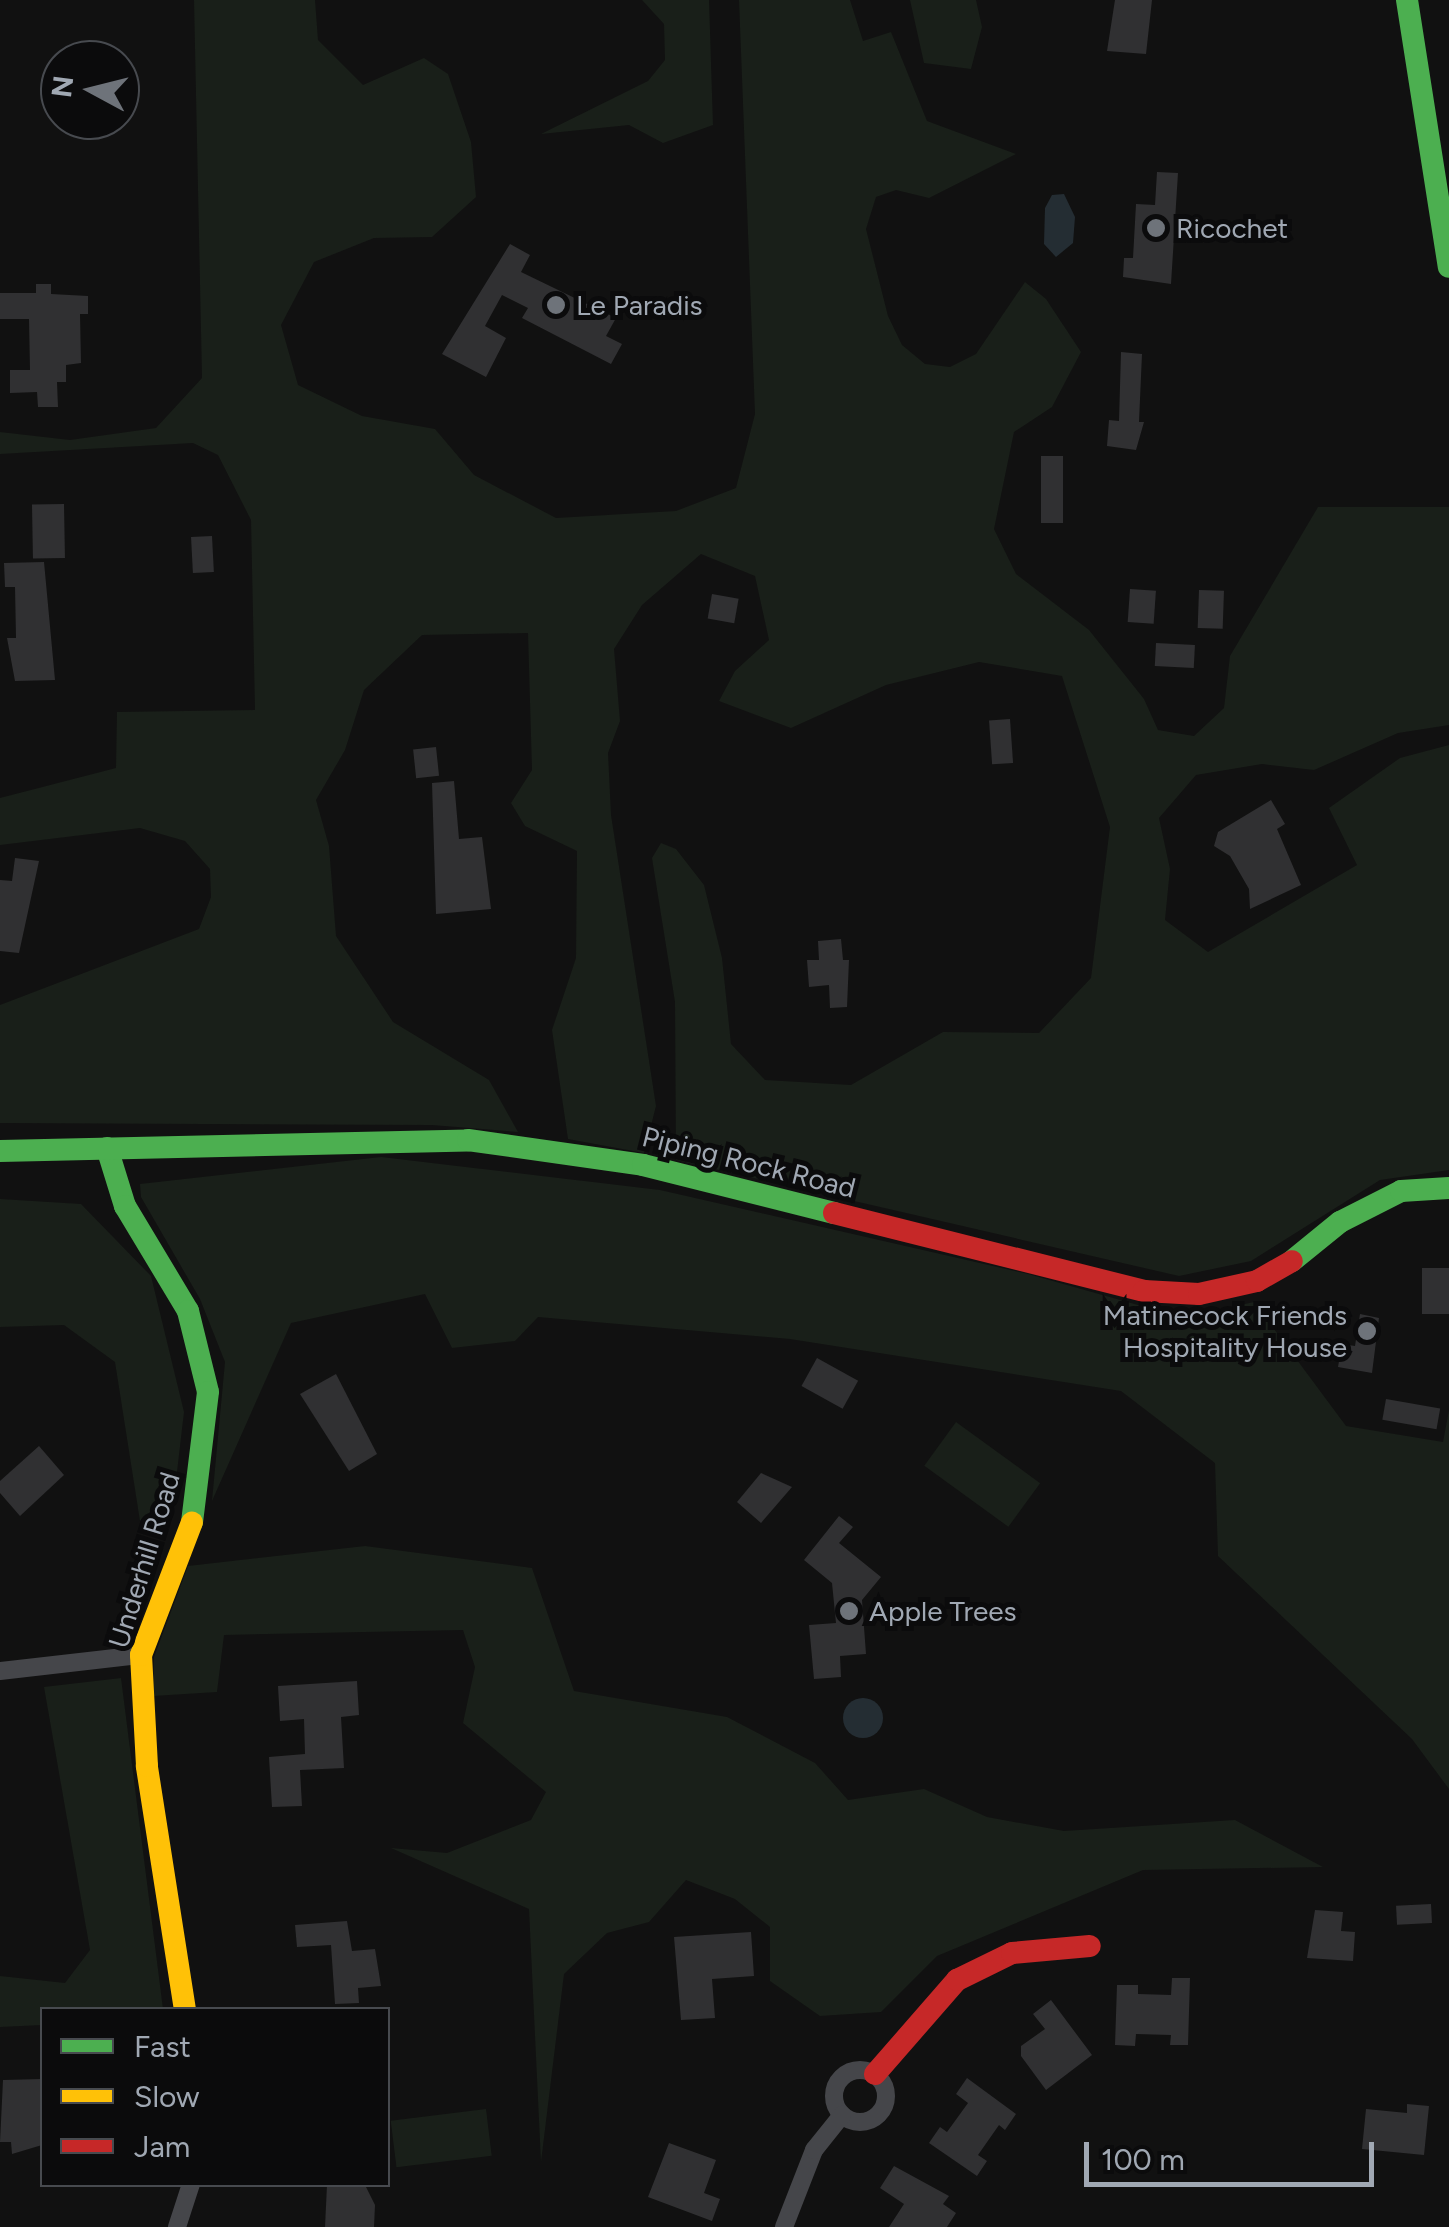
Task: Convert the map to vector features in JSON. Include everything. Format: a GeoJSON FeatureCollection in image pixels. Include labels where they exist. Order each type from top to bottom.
{"type":"FeatureCollection","features":[{"type":"Feature","properties":{"kind":"street"},"geometry":{"type":"LineString","coordinates":[[1407,0],[1449,267]]}},
{"type":"Feature","properties":{"kind":"street","name":"Piping Rock Road"},"geometry":{"type":"LineString","coordinates":[[0,1151],[468,1140],[643,1165],[1144,1291],[1199,1294],[1256,1281],[1306,1254],[1340,1222],[1401,1191],[1449,1188]]}},
{"type":"Feature","properties":{"kind":"street","name":"Underhill Road"},"geometry":{"type":"LineString","coordinates":[[107,1148],[125,1206],[188,1311],[208,1392],[198,1508],[141,1655],[146,1766],[186,2007]]}},
{"type":"Feature","properties":{"kind":"street"},"geometry":{"type":"LineString","coordinates":[[0,1671],[141,1655]]}},
{"type":"Feature","properties":{"kind":"street"},"geometry":{"type":"LineString","coordinates":[[875,2074],[956,1980],[1012,1954],[1090,1946]]}},
{"type":"Feature","properties":{"kind":"street"},"geometry":{"type":"LineString","coordinates":[[850,2071],[875,2074],[886,2092],[879,2114],[865,2122],[842,2115],[834,2100],[837,2082],[850,2071]]}},
{"type":"Feature","properties":{"kind":"street"},"geometry":{"type":"LineString","coordinates":[[784,2227],[796,2186],[842,2115]]}},
{"type":"Feature","properties":{"kind":"street"},"geometry":{"type":"LineString","coordinates":[[177,2227],[189,2187]]}},
{"type":"Feature","properties":{"kind":"shaded area"},"geometry":{"type":"Polygon","coordinates":[[[194,0],[315,0],[318,40],[363,85],[424,58],[448,74],[471,142],[476,197],[432,237],[374,238],[314,262],[281,325],[298,385],[362,416],[435,429],[474,475],[556,518],[676,511],[736,488],[755,414],[739,0],[850,0],[863,41],[891,32],[927,121],[1016,154],[929,198],[896,190],[876,197],[866,229],[888,316],[902,345],[925,364],[950,367],[976,354],[1025,282],[1046,299],[1081,352],[1052,407],[1014,432],[994,529],[1016,574],[1089,630],[1144,699],[1158,730],[1194,736],[1224,708],[1230,656],[1318,507],[1449,507],[1449,725],[1398,733],[1314,770],[1262,764],[1196,775],[1159,818],[1170,869],[1165,920],[1208,952],[1357,865],[1329,808],[1400,758],[1449,745],[1449,1170],[1380,1180],[1251,1261],[1179,1276],[676,1160],[675,1002],[652,858],[661,843],[676,849],[704,885],[722,958],[731,1044],[765,1080],[851,1085],[943,1032],[1039,1033],[1091,978],[1110,827],[1062,676],[979,662],[886,685],[791,728],[719,701],[735,671],[769,640],[755,576],[701,554],[642,605],[614,649],[620,721],[608,753],[611,815],[656,1106],[644,1153],[568,1139],[552,1030],[576,958],[577,851],[525,826],[511,803],[532,770],[528,633],[422,635],[364,690],[345,750],[316,800],[329,846],[336,936],[393,1022],[489,1080],[518,1132],[432,1125],[0,1123],[0,1005],[199,929],[211,897],[210,869],[185,841],[140,828],[0,845],[0,798],[116,768],[117,712],[255,710],[251,520],[218,455],[193,443],[0,454],[0,432],[70,440],[156,428],[202,378],[194,0]]]}},
{"type":"Feature","properties":{"kind":"shaded area"},"geometry":{"type":"Polygon","coordinates":[[[642,0],[709,0],[713,125],[663,143],[629,125],[541,134],[648,81],[665,60],[664,24],[642,0]]]}},
{"type":"Feature","properties":{"kind":"shaded area"},"geometry":{"type":"Polygon","coordinates":[[[910,0],[976,0],[982,27],[971,69],[924,63],[910,0]]]}},
{"type":"Feature","properties":{"kind":"shaded area"},"geometry":{"type":"Polygon","coordinates":[[[1064,194],[1075,217],[1073,243],[1056,257],[1044,244],[1045,208],[1052,195],[1064,194]]]}},
{"type":"Feature","properties":{"kind":"shaded area"},"geometry":{"type":"Polygon","coordinates":[[[381,1157],[660,1190],[1028,1274],[1145,1307],[1200,1314],[1254,1302],[1346,1426],[1443,1442],[1449,1410],[1449,1789],[1412,1739],[1218,1556],[1215,1463],[1121,1391],[790,1339],[538,1317],[515,1341],[452,1348],[425,1294],[291,1323],[212,1501],[225,1362],[200,1299],[141,1197],[140,1184],[381,1157]]]}},
{"type":"Feature","properties":{"kind":"shaded area"},"geometry":{"type":"Polygon","coordinates":[[[0,1199],[81,1204],[151,1276],[184,1412],[175,1489],[140,1521],[115,1362],[64,1325],[0,1327],[0,1199]]]}},
{"type":"Feature","properties":{"kind":"shaded area"},"geometry":{"type":"Polygon","coordinates":[[[956,1422],[1040,1483],[1008,1527],[924,1466],[956,1422]]]}},
{"type":"Feature","properties":{"kind":"shaded area"},"geometry":{"type":"Polygon","coordinates":[[[365,1546],[532,1568],[574,1691],[727,1717],[815,1763],[848,1800],[924,1789],[987,1817],[1064,1831],[1235,1820],[1323,1867],[1143,1870],[937,1956],[881,2012],[820,2016],[770,1981],[770,1927],[735,1899],[686,1880],[649,1922],[607,1933],[564,1974],[541,2162],[529,1909],[391,1848],[447,1853],[531,1820],[546,1792],[463,1723],[475,1667],[463,1630],[224,1635],[217,1692],[153,1696],[154,1657],[188,1566],[365,1546]]]}},
{"type":"Feature","properties":{"kind":"shaded area"},"geometry":{"type":"Polygon","coordinates":[[[121,1678],[163,2007],[40,2007],[40,2025],[0,2027],[0,1976],[65,1983],[90,1950],[44,1687],[121,1678]]]}},
{"type":"Feature","properties":{"kind":"shaded area"},"geometry":{"type":"Polygon","coordinates":[[[863,1698],[877,1704],[883,1718],[877,1732],[863,1738],[849,1732],[843,1718],[849,1704],[863,1698]]]}},
{"type":"Feature","properties":{"kind":"shaded area"},"geometry":{"type":"Polygon","coordinates":[[[486,2109],[492,2156],[396,2167],[391,2121],[486,2109]]]}},
{"type":"Feature","properties":{"kind":"building"},"geometry":{"type":"Polygon","coordinates":[[[1115,0],[1152,0],[1146,54],[1107,51],[1115,0]]]}},
{"type":"Feature","properties":{"kind":"building","name":"Ricochet"},"geometry":{"type":"Polygon","coordinates":[[[1157,172],[1178,173],[1171,284],[1123,277],[1124,258],[1133,258],[1136,204],[1155,205],[1157,172]]]}},
{"type":"Feature","properties":{"kind":"building","name":"Le Paradis"},"geometry":{"type":"Polygon","coordinates":[[[510,244],[530,255],[521,272],[616,318],[606,336],[622,344],[611,364],[522,318],[528,308],[502,295],[485,326],[506,338],[486,377],[442,354],[510,244]]]}},
{"type":"Feature","properties":{"kind":"building"},"geometry":{"type":"Polygon","coordinates":[[[36,284],[51,284],[51,294],[88,296],[88,314],[80,314],[81,363],[66,365],[66,382],[57,382],[58,407],[38,407],[37,392],[10,393],[10,370],[30,370],[29,319],[0,319],[0,293],[36,293],[36,284]]]}},
{"type":"Feature","properties":{"kind":"building"},"geometry":{"type":"Polygon","coordinates":[[[1121,352],[1142,354],[1139,422],[1144,422],[1136,450],[1107,446],[1109,420],[1119,421],[1121,352]]]}},
{"type":"Feature","properties":{"kind":"building"},"geometry":{"type":"Polygon","coordinates":[[[1041,456],[1063,456],[1063,523],[1041,523],[1041,456]]]}},
{"type":"Feature","properties":{"kind":"building"},"geometry":{"type":"Polygon","coordinates":[[[64,504],[65,558],[33,559],[32,505],[64,504]]]}},
{"type":"Feature","properties":{"kind":"building"},"geometry":{"type":"Polygon","coordinates":[[[212,536],[214,572],[193,573],[191,537],[212,536]]]}},
{"type":"Feature","properties":{"kind":"building"},"geometry":{"type":"Polygon","coordinates":[[[44,562],[55,680],[15,681],[7,638],[16,638],[15,587],[5,587],[4,563],[44,562]]]}},
{"type":"Feature","properties":{"kind":"building"},"geometry":{"type":"Polygon","coordinates":[[[1130,589],[1156,591],[1154,624],[1128,622],[1130,589]]]}},
{"type":"Feature","properties":{"kind":"building"},"geometry":{"type":"Polygon","coordinates":[[[1199,590],[1224,591],[1223,629],[1198,628],[1199,590]]]}},
{"type":"Feature","properties":{"kind":"building"},"geometry":{"type":"Polygon","coordinates":[[[712,594],[739,599],[734,623],[708,619],[712,594]]]}},
{"type":"Feature","properties":{"kind":"building"},"geometry":{"type":"Polygon","coordinates":[[[1156,643],[1195,645],[1194,668],[1155,666],[1156,643]]]}},
{"type":"Feature","properties":{"kind":"building"},"geometry":{"type":"Polygon","coordinates":[[[1010,719],[1013,763],[992,764],[989,720],[1010,719]]]}},
{"type":"Feature","properties":{"kind":"building"},"geometry":{"type":"Polygon","coordinates":[[[436,747],[439,776],[416,778],[413,749],[436,747]]]}},
{"type":"Feature","properties":{"kind":"building"},"geometry":{"type":"Polygon","coordinates":[[[454,781],[459,839],[482,837],[491,909],[436,914],[432,783],[454,781]]]}},
{"type":"Feature","properties":{"kind":"building"},"geometry":{"type":"Polygon","coordinates":[[[1271,800],[1285,824],[1277,829],[1301,885],[1250,909],[1249,889],[1230,856],[1214,846],[1218,832],[1271,800]]]}},
{"type":"Feature","properties":{"kind":"building"},"geometry":{"type":"Polygon","coordinates":[[[15,858],[39,861],[19,953],[0,951],[0,880],[12,881],[15,858]]]}},
{"type":"Feature","properties":{"kind":"building"},"geometry":{"type":"Polygon","coordinates":[[[841,939],[843,960],[849,960],[847,1007],[830,1008],[829,985],[809,987],[807,960],[819,960],[818,941],[841,939]]]}},
{"type":"Feature","properties":{"kind":"building"},"geometry":{"type":"Polygon","coordinates":[[[1422,1268],[1449,1268],[1449,1314],[1422,1314],[1422,1268]]]}},
{"type":"Feature","properties":{"kind":"building","name":"Matinecock Friends Hospitality House"},"geometry":{"type":"Polygon","coordinates":[[[1360,1314],[1379,1318],[1372,1373],[1338,1367],[1342,1344],[1355,1346],[1360,1314]]]}},
{"type":"Feature","properties":{"kind":"building"},"geometry":{"type":"Polygon","coordinates":[[[817,1358],[858,1381],[843,1409],[801,1386],[817,1358]]]}},
{"type":"Feature","properties":{"kind":"building"},"geometry":{"type":"Polygon","coordinates":[[[336,1374],[377,1454],[349,1471],[300,1394],[336,1374]]]}},
{"type":"Feature","properties":{"kind":"building"},"geometry":{"type":"Polygon","coordinates":[[[1386,1399],[1440,1409],[1437,1429],[1382,1420],[1386,1399]]]}},
{"type":"Feature","properties":{"kind":"building"},"geometry":{"type":"Polygon","coordinates":[[[39,1446],[64,1475],[20,1516],[0,1493],[0,1481],[39,1446]]]}},
{"type":"Feature","properties":{"kind":"building"},"geometry":{"type":"Polygon","coordinates":[[[761,1473],[792,1487],[761,1523],[737,1502],[761,1473]]]}},
{"type":"Feature","properties":{"kind":"building","name":"Apple Trees"},"geometry":{"type":"Polygon","coordinates":[[[839,1516],[853,1527],[839,1543],[881,1577],[862,1600],[866,1654],[840,1656],[841,1677],[814,1679],[809,1625],[836,1623],[832,1583],[804,1560],[839,1516]]]}},
{"type":"Feature","properties":{"kind":"building"},"geometry":{"type":"Polygon","coordinates":[[[357,1681],[359,1715],[341,1717],[344,1768],[300,1770],[302,1806],[272,1807],[269,1757],[305,1754],[304,1719],[280,1721],[278,1686],[357,1681]]]}},
{"type":"Feature","properties":{"kind":"building"},"geometry":{"type":"Polygon","coordinates":[[[1431,1904],[1432,1923],[1397,1925],[1396,1906],[1431,1904]]]}},
{"type":"Feature","properties":{"kind":"building"},"geometry":{"type":"Polygon","coordinates":[[[1315,1910],[1343,1912],[1341,1931],[1355,1932],[1353,1961],[1307,1958],[1315,1910]]]}},
{"type":"Feature","properties":{"kind":"building"},"geometry":{"type":"Polygon","coordinates":[[[347,1921],[352,1951],[375,1949],[381,1986],[358,1988],[359,2003],[335,2004],[331,1945],[297,1947],[295,1925],[347,1921]]]}},
{"type":"Feature","properties":{"kind":"building"},"geometry":{"type":"Polygon","coordinates":[[[751,1932],[754,1976],[712,1979],[715,2018],[681,2020],[674,1937],[751,1932]]]}},
{"type":"Feature","properties":{"kind":"building"},"geometry":{"type":"Polygon","coordinates":[[[1172,1978],[1190,1978],[1188,2045],[1170,2045],[1171,2035],[1136,2034],[1135,2046],[1115,2045],[1117,1985],[1138,1985],[1138,1994],[1171,1995],[1172,1978]]]}},
{"type":"Feature","properties":{"kind":"building"},"geometry":{"type":"Polygon","coordinates":[[[1051,2000],[1092,2055],[1046,2090],[1021,2056],[1021,2046],[1045,2029],[1033,2014],[1051,2000]]]}},
{"type":"Feature","properties":{"kind":"building"},"geometry":{"type":"Polygon","coordinates":[[[967,2078],[1016,2114],[1005,2130],[999,2125],[978,2155],[987,2161],[977,2176],[929,2143],[940,2127],[947,2132],[968,2103],[956,2094],[967,2078]]]}},
{"type":"Feature","properties":{"kind":"building"},"geometry":{"type":"Polygon","coordinates":[[[40,2079],[40,2146],[12,2154],[11,2142],[0,2142],[3,2080],[40,2079]]]}},
{"type":"Feature","properties":{"kind":"building"},"geometry":{"type":"Polygon","coordinates":[[[1407,2104],[1429,2106],[1424,2155],[1362,2149],[1366,2109],[1407,2113],[1407,2104]]]}},
{"type":"Feature","properties":{"kind":"building"},"geometry":{"type":"Polygon","coordinates":[[[669,2143],[716,2160],[704,2193],[720,2199],[712,2221],[648,2197],[669,2143]]]}},
{"type":"Feature","properties":{"kind":"building"},"geometry":{"type":"Polygon","coordinates":[[[894,2166],[949,2196],[943,2204],[956,2213],[947,2227],[889,2227],[904,2204],[880,2188],[894,2166]]]}},
{"type":"Feature","properties":{"kind":"building"},"geometry":{"type":"Polygon","coordinates":[[[327,2187],[366,2187],[375,2205],[374,2227],[325,2227],[327,2187]]]}},
{"type":"Feature","properties":{"kind":"traffic: fast"},"geometry":{"type":"LineString","coordinates":[[1407,0],[1449,267]]}},
{"type":"Feature","properties":{"kind":"traffic: fast"},"geometry":{"type":"LineString","coordinates":[[0,1151],[468,1140],[643,1165],[834,1213]]}},
{"type":"Feature","properties":{"kind":"traffic: fast"},"geometry":{"type":"LineString","coordinates":[[107,1148],[125,1206],[188,1311],[208,1392],[192,1522]]}},
{"type":"Feature","properties":{"kind":"traffic: fast"},"geometry":{"type":"LineString","coordinates":[[1292,1261],[1340,1222],[1401,1191],[1449,1188]]}},
{"type":"Feature","properties":{"kind":"traffic: slow"},"geometry":{"type":"LineString","coordinates":[[185,2007],[147,1766],[141,1655],[192,1522]]}},
{"type":"Feature","properties":{"kind":"traffic: jam"},"geometry":{"type":"LineString","coordinates":[[834,1213],[1144,1291],[1199,1294],[1257,1281],[1292,1261]]}},
{"type":"Feature","properties":{"kind":"traffic: jam"},"geometry":{"type":"LineString","coordinates":[[875,2074],[957,1980],[1012,1953],[1090,1946]]}},
{"type":"Feature","properties":{"kind":"place","name":"Ricochet"},"geometry":{"type":"Point","coordinates":[1156,228]}},
{"type":"Feature","properties":{"kind":"place","name":"Le Paradis"},"geometry":{"type":"Point","coordinates":[556,305]}},
{"type":"Feature","properties":{"kind":"place","name":"Matinecock Friends Hospitality House"},"geometry":{"type":"Point","coordinates":[1367,1331]}},
{"type":"Feature","properties":{"kind":"place","name":"Apple Trees"},"geometry":{"type":"Point","coordinates":[849,1611]}}]}
